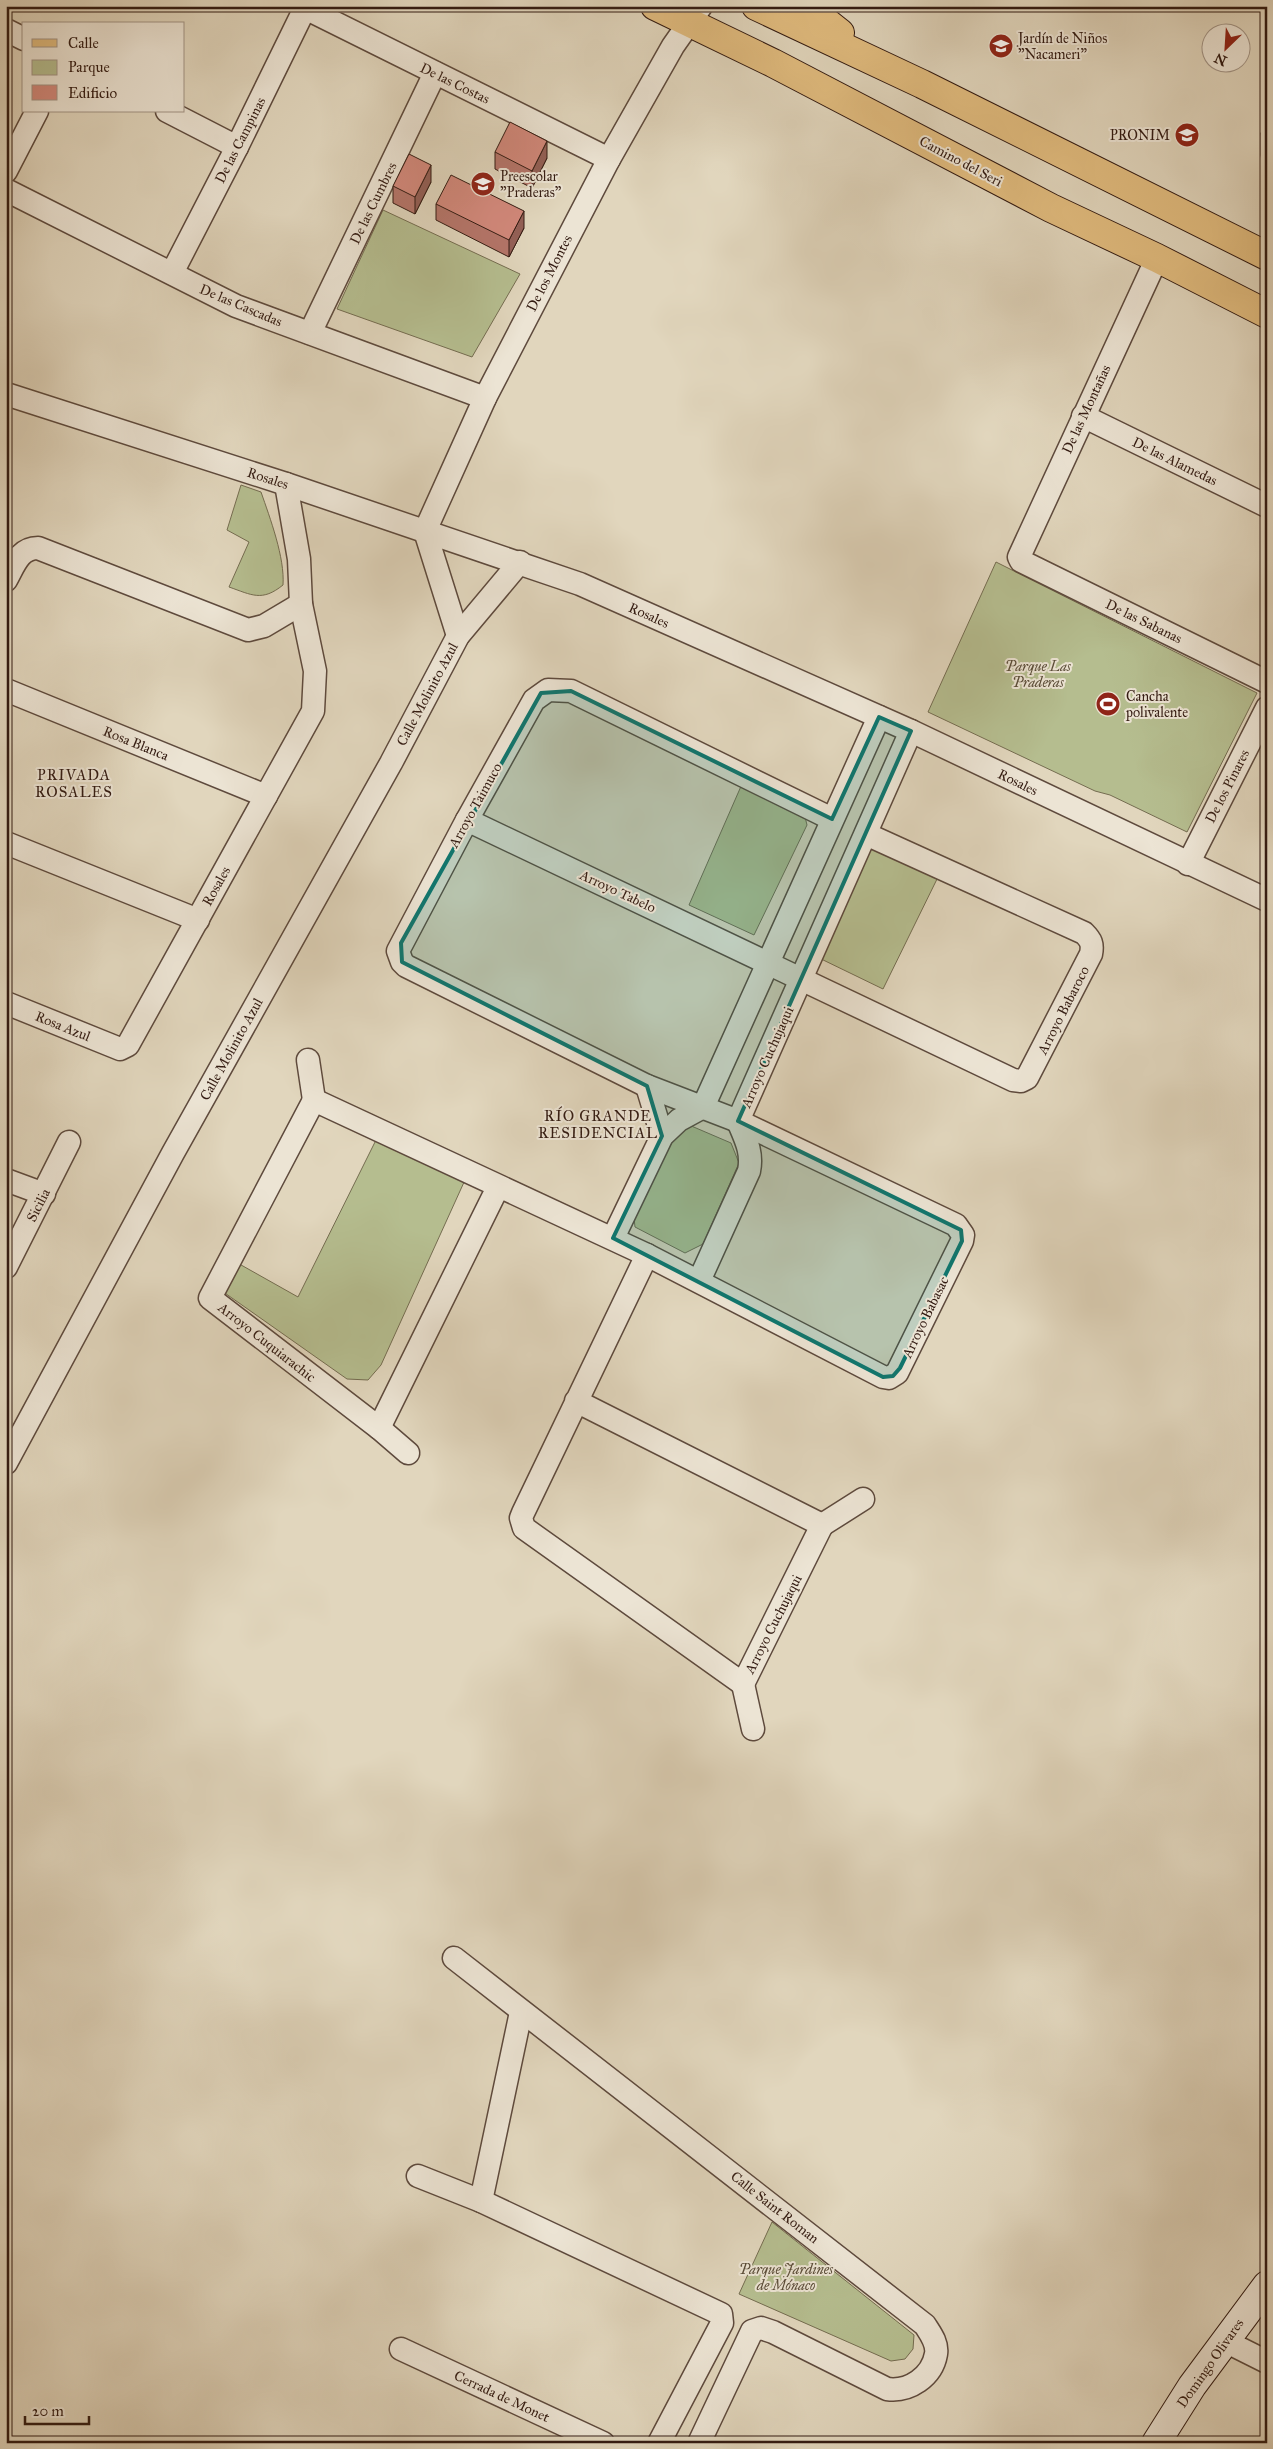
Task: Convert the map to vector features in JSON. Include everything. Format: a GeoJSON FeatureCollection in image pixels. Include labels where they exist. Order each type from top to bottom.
{"type":"FeatureCollection","features":[{"type":"Feature","properties":{"kind":"main road","name":"Camino del Seri"},"geometry":{"type":"LineString","coordinates":[[655,6],[695,15],[773,63],[1051,208],[1157,258],[1267,314]]}},
{"type":"Feature","properties":{"kind":"main road"},"geometry":{"type":"LineString","coordinates":[[756,6],[922,84],[1267,256]]}},
{"type":"Feature","properties":{"kind":"main road"},"geometry":{"type":"LineString","coordinates":[[806,6],[826,24],[887,58],[922,84]]}},
{"type":"Feature","properties":{"kind":"main road","name":"Domingo Olivares"},"geometry":{"type":"LineString","coordinates":[[1156,2443],[1192,2386],[1267,2285]]}},
{"type":"Feature","properties":{"kind":"street","name":"De las Costas"},"geometry":{"type":"LineString","coordinates":[[304,7],[608,159]]}},
{"type":"Feature","properties":{"kind":"street","name":"De las Campinas"},"geometry":{"type":"LineString","coordinates":[[172,273],[237,147],[304,7]]}},
{"type":"Feature","properties":{"kind":"street","name":"De los Montes"},"geometry":{"type":"LineString","coordinates":[[425,531],[485,398],[608,159],[673,46],[695,15]]}},
{"type":"Feature","properties":{"kind":"street"},"geometry":{"type":"LineString","coordinates":[[6,30],[22,38]]}},
{"type":"Feature","properties":{"kind":"street","name":"De las Cumbres"},"geometry":{"type":"LineString","coordinates":[[310,333],[435,73]]}},
{"type":"Feature","properties":{"kind":"street"},"geometry":{"type":"LineString","coordinates":[[6,172],[36,112]]}},
{"type":"Feature","properties":{"kind":"street"},"geometry":{"type":"LineString","coordinates":[[168,112],[237,147]]}},
{"type":"Feature","properties":{"kind":"street","name":"De las Cascadas"},"geometry":{"type":"LineString","coordinates":[[6,190],[236,306],[485,398]]}},
{"type":"Feature","properties":{"kind":"street","name":"De las Montañas"},"geometry":{"type":"LineString","coordinates":[[1021,561],[1019,554],[1157,258]]}},
{"type":"Feature","properties":{"kind":"street","name":"Rosales"},"geometry":{"type":"LineString","coordinates":[[6,394],[286,484],[520,562],[580,584],[911,731],[1267,900]]}},
{"type":"Feature","properties":{"kind":"street","name":"De las Alamedas"},"geometry":{"type":"LineString","coordinates":[[1083,416],[1267,506]]}},
{"type":"Feature","properties":{"kind":"street","name":"Rosales"},"geometry":{"type":"LineString","coordinates":[[120,1049],[125,1048],[131,1042],[313,711],[315,671],[300,604],[299,559],[286,484]]}},
{"type":"Feature","properties":{"kind":"street","name":"Calle Molinito Azul"},"geometry":{"type":"LineString","coordinates":[[425,531],[458,636]]}},
{"type":"Feature","properties":{"kind":"street"},"geometry":{"type":"LineString","coordinates":[[6,580],[20,554],[30,548],[38,548],[248,630],[264,626],[300,604]]}},
{"type":"Feature","properties":{"kind":"street","name":"De las Sabanas"},"geometry":{"type":"LineString","coordinates":[[1021,561],[1267,682]]}},
{"type":"Feature","properties":{"kind":"street","name":"Calle Molinito Azul"},"geometry":{"type":"LineString","coordinates":[[6,1463],[173,1153],[391,763],[458,636],[520,562]]}},
{"type":"Feature","properties":{"kind":"street","name":"Rosa Blanca"},"geometry":{"type":"LineString","coordinates":[[6,690],[266,796]]}},
{"type":"Feature","properties":{"kind":"street","name":"Arroyo Taimuco"},"geometry":{"type":"LineString","coordinates":[[738,1121],[647,1086],[402,962],[398,951],[467,820],[534,700],[548,690],[571,691],[832,819]]}},
{"type":"Feature","properties":{"kind":"street","name":"De los Pinares"},"geometry":{"type":"LineString","coordinates":[[1188,864],[1267,708]]}},
{"type":"Feature","properties":{"kind":"street"},"geometry":{"type":"LineString","coordinates":[[613,1238],[662,1136],[679,1120],[703,1107],[879,717]]}},
{"type":"Feature","properties":{"kind":"street","name":"Arroyo Cuchujaqui"},"geometry":{"type":"LineString","coordinates":[[699,1281],[749,1171],[751,1160],[749,1147],[738,1121],[911,731]]}},
{"type":"Feature","properties":{"kind":"street","name":"Arroyo Tabelo"},"geometry":{"type":"LineString","coordinates":[[467,820],[802,978]]}},
{"type":"Feature","properties":{"kind":"street","name":"Arroyo Babaroco"},"geometry":{"type":"LineString","coordinates":[[802,978],[1013,1080],[1021,1080],[1027,1078],[1032,1072],[1091,954],[1093,946],[1084,934],[866,834]]}},
{"type":"Feature","properties":{"kind":"street","name":"Rosales"},"geometry":{"type":"LineString","coordinates":[[6,843],[198,920]]}},
{"type":"Feature","properties":{"kind":"street","name":"Rosa Azul"},"geometry":{"type":"LineString","coordinates":[[6,1003],[120,1049]]}},
{"type":"Feature","properties":{"kind":"street"},"geometry":{"type":"LineString","coordinates":[[308,1060],[314,1100],[498,1188],[613,1238],[647,1255]]}},
{"type":"Feature","properties":{"kind":"street"},"geometry":{"type":"LineString","coordinates":[[647,1086],[662,1136]]}},
{"type":"Feature","properties":{"kind":"street","name":"Arroyo Cuquiarachic"},"geometry":{"type":"LineString","coordinates":[[314,1100],[203,1304],[379,1428],[408,1453]]}},
{"type":"Feature","properties":{"kind":"street","name":"Arroyo Babasac"},"geometry":{"type":"LineString","coordinates":[[647,1255],[884,1377],[889,1378],[900,1368],[962,1241],[963,1235],[956,1225],[738,1121]]}},
{"type":"Feature","properties":{"kind":"street","name":"Sicilia"},"geometry":{"type":"LineString","coordinates":[[6,1267],[69,1142]]}},
{"type":"Feature","properties":{"kind":"street"},"geometry":{"type":"LineString","coordinates":[[6,1180],[44,1194]]}},
{"type":"Feature","properties":{"kind":"street"},"geometry":{"type":"LineString","coordinates":[[379,1428],[498,1188]]}},
{"type":"Feature","properties":{"kind":"street","name":"Arroyo Cuchujaqui"},"geometry":{"type":"LineString","coordinates":[[647,1255],[523,1512],[521,1518],[524,1528],[743,1684],[822,1525]]}},
{"type":"Feature","properties":{"kind":"street"},"geometry":{"type":"LineString","coordinates":[[576,1401],[822,1525],[863,1499]]}},
{"type":"Feature","properties":{"kind":"street"},"geometry":{"type":"LineString","coordinates":[[743,1684],[753,1729]]}},
{"type":"Feature","properties":{"kind":"street","name":"Calle Saint Roman"},"geometry":{"type":"LineString","coordinates":[[454,1958],[521,2012],[680,2132],[925,2325],[934,2340],[936,2353],[930,2369],[916,2385],[898,2390],[887,2389],[772,2332],[761,2328],[752,2331],[699,2443]]}},
{"type":"Feature","properties":{"kind":"street"},"geometry":{"type":"LineString","coordinates":[[480,2201],[521,2012]]}},
{"type":"Feature","properties":{"kind":"street"},"geometry":{"type":"LineString","coordinates":[[418,2176],[480,2201],[721,2314],[722,2323],[659,2443]]}},
{"type":"Feature","properties":{"kind":"street"},"geometry":{"type":"LineString","coordinates":[[1225,2341],[1267,2362]]}},
{"type":"Feature","properties":{"kind":"street","name":"Cerrada de Monet"},"geometry":{"type":"LineString","coordinates":[[401,2349],[603,2443]]}},
{"type":"Feature","properties":{"kind":"highlighted area"},"geometry":{"type":"Polygon","coordinates":[[[571,691],[832,819],[879,717],[911,731],[738,1121],[961,1230],[962,1241],[900,1368],[893,1376],[883,1377],[613,1238],[662,1136],[647,1086],[402,962],[401,943],[541,693],[571,691]]]}},
{"type":"Feature","properties":{"kind":"green space"},"geometry":{"type":"Polygon","coordinates":[[[383,210],[520,274],[472,357],[337,309],[383,210]]]}},
{"type":"Feature","properties":{"kind":"green space"},"geometry":{"type":"Polygon","coordinates":[[[241,485],[261,492],[279,551],[282,563],[283,585],[269,594],[251,594],[229,587],[249,542],[227,530],[241,485]]]}},
{"type":"Feature","properties":{"kind":"green space","name":"Parque Las Praderas"},"geometry":{"type":"Polygon","coordinates":[[[996,562],[1257,693],[1187,832],[928,712],[996,562]]]}},
{"type":"Feature","properties":{"kind":"green space"},"geometry":{"type":"Polygon","coordinates":[[[742,784],[804,813],[807,825],[754,935],[689,905],[742,784]]]}},
{"type":"Feature","properties":{"kind":"green space"},"geometry":{"type":"Polygon","coordinates":[[[868,843],[939,875],[883,989],[817,957],[868,843]]]}},
{"type":"Feature","properties":{"kind":"green space"},"geometry":{"type":"Polygon","coordinates":[[[689,1125],[731,1143],[739,1163],[703,1244],[685,1253],[635,1227],[633,1210],[668,1133],[689,1125]]]}},
{"type":"Feature","properties":{"kind":"green space"},"geometry":{"type":"Polygon","coordinates":[[[376,1140],[465,1180],[381,1365],[368,1380],[347,1379],[222,1291],[234,1261],[298,1297],[376,1140]]]}},
{"type":"Feature","properties":{"kind":"green space","name":"Parque Jardines de Mónaco"},"geometry":{"type":"Polygon","coordinates":[[[772,2222],[914,2335],[913,2349],[905,2359],[891,2361],[739,2294],[772,2222]]]}},
{"type":"Feature","properties":{"kind":"building"},"geometry":{"type":"Polygon","coordinates":[[[510,122],[547,141],[532,171],[495,152],[510,122]]]}},
{"type":"Feature","properties":{"kind":"building"},"geometry":{"type":"Polygon","coordinates":[[[1267,124],[1267,158],[1265,157],[1261,133],[1267,124]]]}},
{"type":"Feature","properties":{"kind":"building"},"geometry":{"type":"Polygon","coordinates":[[[409,154],[431,165],[415,197],[393,186],[409,154]]]}},
{"type":"Feature","properties":{"kind":"building"},"geometry":{"type":"Polygon","coordinates":[[[451,175],[524,211],[509,240],[436,204],[451,175]]]}},
{"type":"Feature","properties":{"kind":"place","name":"Jardín de Niños \"Nacameri\""},"geometry":{"type":"Point","coordinates":[1001,46]}},
{"type":"Feature","properties":{"kind":"place","name":"PRONIM"},"geometry":{"type":"Point","coordinates":[1187,135]}},
{"type":"Feature","properties":{"kind":"place","name":"Preescolar \"Praderas\""},"geometry":{"type":"Point","coordinates":[483,184]}},
{"type":"Feature","properties":{"kind":"place","name":"Cancha polivalente"},"geometry":{"type":"Point","coordinates":[1108,704]}},
{"type":"Feature","properties":{"kind":"district","name":"PRIVADA ROSALES"},"geometry":{"type":"Point","coordinates":[74,784]}},
{"type":"Feature","properties":{"kind":"district","name":"RÍO GRANDE RESIDENCIAL"},"geometry":{"type":"Point","coordinates":[598,1124]}}]}
